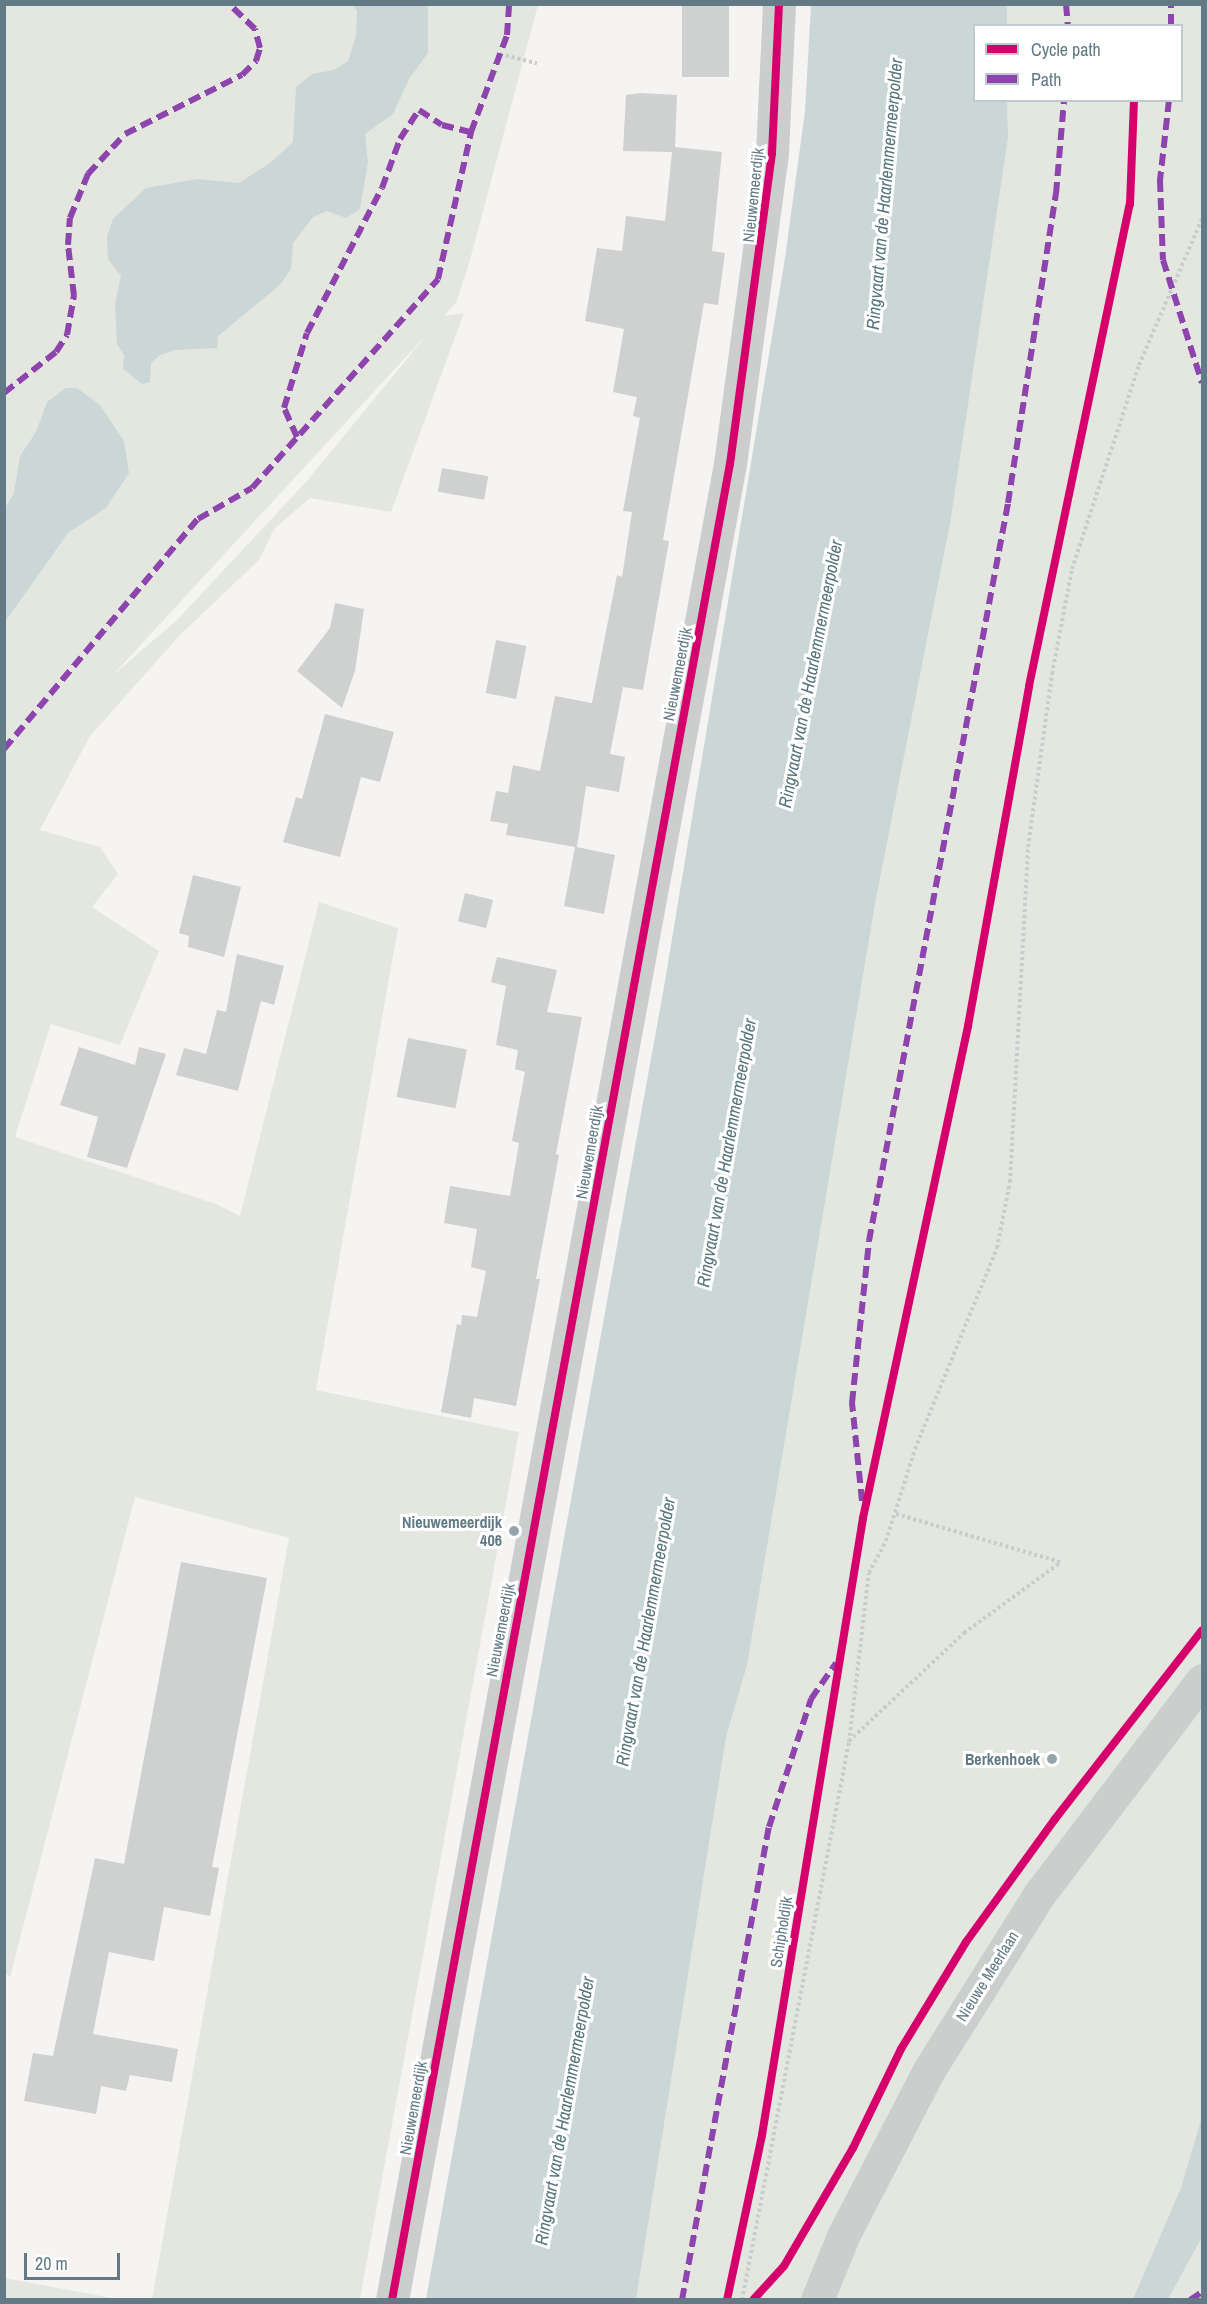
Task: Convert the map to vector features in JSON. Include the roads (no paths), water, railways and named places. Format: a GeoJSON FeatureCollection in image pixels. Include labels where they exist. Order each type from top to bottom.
{"type":"FeatureCollection","features":[{"type":"Feature","properties":{"kind":"street","name":"Nieuwemeerdijk"},"geometry":{"type":"LineString","coordinates":[[393,2300],[730,464],[772,153],[779,4]]}},
{"type":"Feature","properties":{"kind":"street","name":"Nieuwe Meerlaan"},"geometry":{"type":"LineString","coordinates":[[817,2300],[844,2234],[935,2060],[1038,1896],[1203,1680]]}},
{"type":"Feature","properties":{"kind":"water"},"geometry":{"type":"Polygon","coordinates":[[[353,5],[427,5],[428,9],[428,53],[409,79],[393,114],[365,134],[368,162],[360,209],[346,218],[327,211],[313,217],[293,243],[291,269],[280,285],[218,336],[217,348],[175,350],[160,355],[151,363],[150,382],[142,384],[123,369],[124,355],[117,344],[115,304],[121,276],[108,259],[107,236],[113,219],[146,188],[197,179],[239,183],[270,163],[293,142],[296,87],[312,74],[334,70],[348,61],[356,36],[357,11],[353,5]]]}},
{"type":"Feature","properties":{"kind":"water","name":"Ringvaart van de Haarlemmermeerpolder"},"geometry":{"type":"Polygon","coordinates":[[[811,5],[1007,5],[1007,24],[973,24],[973,102],[1007,102],[1008,138],[951,518],[876,898],[747,1665],[726,1737],[636,2299],[426,2299],[664,987],[785,258],[805,111],[811,5]]]}},
{"type":"Feature","properties":{"kind":"water"},"geometry":{"type":"Polygon","coordinates":[[[66,388],[77,388],[100,405],[124,441],[129,473],[106,508],[68,533],[5,622],[5,508],[14,493],[20,456],[36,432],[47,402],[66,388]]]}},
{"type":"Feature","properties":{"kind":"water"},"geometry":{"type":"Polygon","coordinates":[[[1202,2117],[1202,2237],[1168,2299],[1133,2299],[1181,2188],[1202,2117]]]}},
{"type":"Feature","properties":{"kind":"place","name":"Nieuwemeerdijk 406"},"geometry":{"type":"Point","coordinates":[514,1531]}},
{"type":"Feature","properties":{"kind":"place","name":"Berkenhoek"},"geometry":{"type":"Point","coordinates":[1052,1759]}}]}
